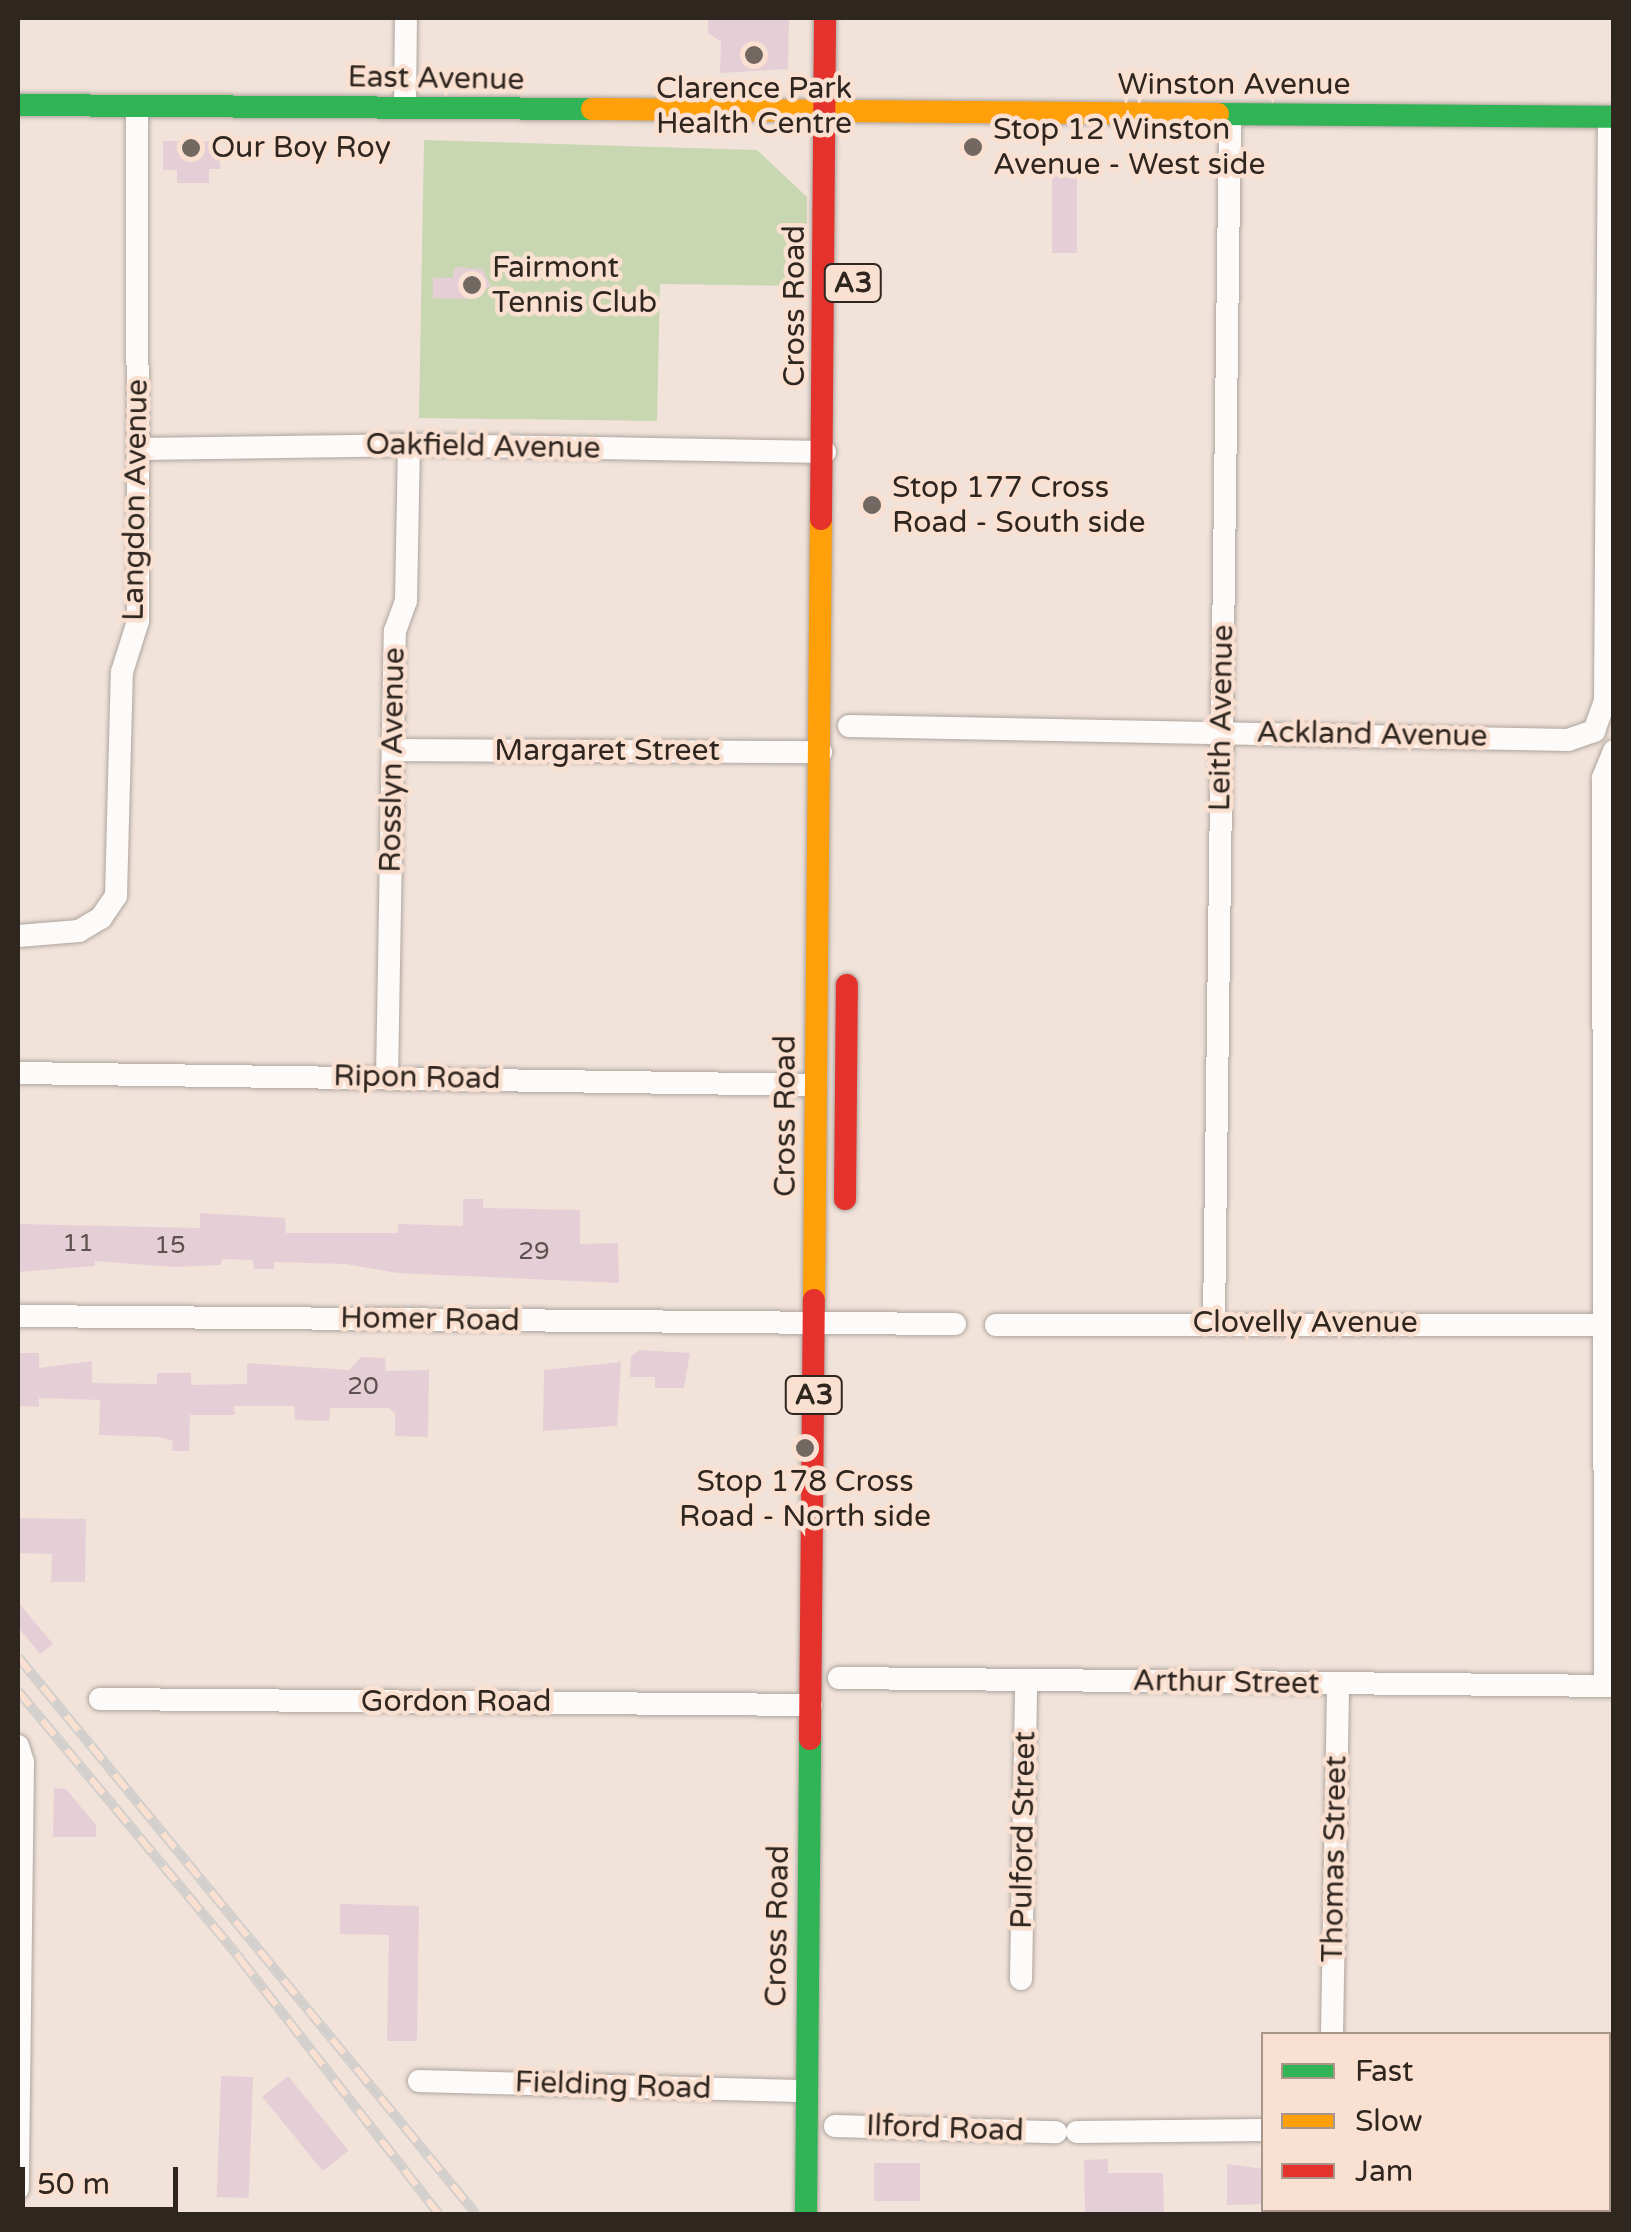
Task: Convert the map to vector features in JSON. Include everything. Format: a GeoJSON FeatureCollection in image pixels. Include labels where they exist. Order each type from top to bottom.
{"type":"FeatureCollection","features":[{"type":"Feature","properties":{"kind":"main road","name":"Cross Road"},"geometry":{"type":"LineString","coordinates":[[806,2214],[825,452],[825,18]]}},
{"type":"Feature","properties":{"kind":"main road"},"geometry":{"type":"LineString","coordinates":[[854,86],[854,142]]}},
{"type":"Feature","properties":{"kind":"main road","name":"East Avenue"},"geometry":{"type":"LineString","coordinates":[[18,105],[854,114]]}},
{"type":"Feature","properties":{"kind":"main road","name":"Winston Avenue"},"geometry":{"type":"LineString","coordinates":[[854,114],[1611,116]]}},
{"type":"Feature","properties":{"kind":"main road"},"geometry":{"type":"LineString","coordinates":[[825,452],[851,453]]}},
{"type":"Feature","properties":{"kind":"main road"},"geometry":{"type":"LineString","coordinates":[[821,707],[849,726],[820,752],[848,777]]}},
{"type":"Feature","properties":{"kind":"main road","name":"Cross Road"},"geometry":{"type":"LineString","coordinates":[[844,1224],[847,966]]}},
{"type":"Feature","properties":{"kind":"main road"},"geometry":{"type":"LineString","coordinates":[[816,1085],[846,1085]]}},
{"type":"Feature","properties":{"kind":"main road"},"geometry":{"type":"LineString","coordinates":[[811,1705],[839,1678]]}},
{"type":"Feature","properties":{"kind":"main road"},"geometry":{"type":"LineString","coordinates":[[806,2091],[835,2125]]}},
{"type":"Feature","properties":{"kind":"street"},"geometry":{"type":"LineString","coordinates":[[405,108],[406,18]]}},
{"type":"Feature","properties":{"kind":"street","name":"Langdon Avenue"},"geometry":{"type":"LineString","coordinates":[[18,936],[78,931],[100,918],[116,896],[122,672],[138,621],[137,107]]}},
{"type":"Feature","properties":{"kind":"street","name":"Leith Avenue"},"geometry":{"type":"LineString","coordinates":[[1214,1322],[1230,116]]}},
{"type":"Feature","properties":{"kind":"street","name":"Ackland Avenue"},"geometry":{"type":"LineString","coordinates":[[849,726],[1568,740],[1594,731],[1606,701],[1611,116]]}},
{"type":"Feature","properties":{"kind":"street","name":"Oakfield Avenue"},"geometry":{"type":"LineString","coordinates":[[140,449],[409,445],[825,452]]}},
{"type":"Feature","properties":{"kind":"street","name":"Rosslyn Avenue"},"geometry":{"type":"LineString","coordinates":[[387,1078],[394,750],[409,445]]}},
{"type":"Feature","properties":{"kind":"street","name":"Margaret Street"},"geometry":{"type":"LineString","coordinates":[[394,750],[820,752]]}},
{"type":"Feature","properties":{"kind":"street"},"geometry":{"type":"LineString","coordinates":[[1609,1686],[1604,778],[1614,750]]}},
{"type":"Feature","properties":{"kind":"street","name":"Ripon Road"},"geometry":{"type":"LineString","coordinates":[[18,1073],[816,1085]]}},
{"type":"Feature","properties":{"kind":"street","name":"Homer Road"},"geometry":{"type":"LineString","coordinates":[[18,1316],[954,1324]]}},
{"type":"Feature","properties":{"kind":"street","name":"Clovelly Avenue"},"geometry":{"type":"LineString","coordinates":[[996,1325],[1608,1325]]}},
{"type":"Feature","properties":{"kind":"street","name":"Arthur Street"},"geometry":{"type":"LineString","coordinates":[[839,1678],[1609,1686]]}},
{"type":"Feature","properties":{"kind":"street","name":"Pulford Street"},"geometry":{"type":"LineString","coordinates":[[1021,1979],[1026,1681]]}},
{"type":"Feature","properties":{"kind":"street","name":"Thomas Street"},"geometry":{"type":"LineString","coordinates":[[1332,2032],[1338,1684]]}},
{"type":"Feature","properties":{"kind":"street","name":"Gordon Road"},"geometry":{"type":"LineString","coordinates":[[100,1699],[811,1705]]}},
{"type":"Feature","properties":{"kind":"street"},"geometry":{"type":"LineString","coordinates":[[18,1746],[23,1762],[18,2189]]}},
{"type":"Feature","properties":{"kind":"street","name":"Fielding Road"},"geometry":{"type":"LineString","coordinates":[[419,2081],[806,2091]]}},
{"type":"Feature","properties":{"kind":"street","name":"Ilford Road"},"geometry":{"type":"LineString","coordinates":[[835,2125],[1067,2132],[1261,2130]]}},
{"type":"Feature","properties":{"kind":"green space"},"geometry":{"type":"Polygon","coordinates":[[[424,140],[757,150],[807,197],[806,286],[660,284],[657,421],[419,418],[424,140]]]}},
{"type":"Feature","properties":{"kind":"building","name":"Clarence Park Health Centre"},"geometry":{"type":"Polygon","coordinates":[[[708,18],[789,18],[788,69],[720,73],[721,42],[708,33],[708,18]]]}},
{"type":"Feature","properties":{"kind":"building"},"geometry":{"type":"Polygon","coordinates":[[[163,141],[220,141],[220,169],[209,169],[209,183],[177,183],[177,170],[163,170],[163,141]]]}},
{"type":"Feature","properties":{"kind":"building"},"geometry":{"type":"Polygon","coordinates":[[[1052,156],[1077,156],[1077,253],[1052,253],[1052,156]]]}},
{"type":"Feature","properties":{"kind":"building","name":"Fairmont Tennis Club"},"geometry":{"type":"Polygon","coordinates":[[[455,267],[482,269],[491,286],[466,299],[433,298],[433,278],[453,278],[455,267]]]}},
{"type":"Feature","properties":{"kind":"building"},"geometry":{"type":"Polygon","coordinates":[[[463,1199],[483,1199],[483,1208],[580,1210],[580,1244],[618,1243],[619,1283],[397,1273],[346,1264],[274,1262],[274,1269],[254,1269],[253,1260],[222,1259],[221,1265],[173,1267],[95,1261],[95,1266],[18,1272],[18,1224],[200,1228],[200,1213],[285,1218],[286,1233],[398,1233],[398,1224],[463,1226],[463,1199]]]}},
{"type":"Feature","properties":{"kind":"building"},"geometry":{"type":"Polygon","coordinates":[[[640,1350],[690,1353],[684,1388],[655,1388],[655,1377],[630,1377],[631,1356],[640,1350]]]}},
{"type":"Feature","properties":{"kind":"building"},"geometry":{"type":"Polygon","coordinates":[[[18,1353],[39,1353],[39,1368],[92,1361],[92,1383],[157,1384],[157,1373],[191,1373],[191,1385],[247,1384],[247,1363],[349,1370],[361,1357],[385,1358],[386,1371],[429,1370],[428,1437],[395,1436],[395,1413],[388,1408],[330,1408],[329,1421],[295,1420],[294,1406],[234,1406],[235,1415],[190,1415],[189,1451],[172,1451],[173,1441],[158,1437],[99,1435],[100,1400],[39,1398],[39,1407],[18,1406],[18,1353]]]}},
{"type":"Feature","properties":{"kind":"building"},"geometry":{"type":"Polygon","coordinates":[[[621,1362],[617,1426],[543,1431],[544,1370],[621,1362]]]}},
{"type":"Feature","properties":{"kind":"building"},"geometry":{"type":"Polygon","coordinates":[[[18,1518],[86,1519],[85,1582],[51,1582],[52,1554],[18,1553],[18,1518]]]}},
{"type":"Feature","properties":{"kind":"building"},"geometry":{"type":"Polygon","coordinates":[[[18,1602],[53,1644],[40,1654],[18,1627],[18,1602]]]}},
{"type":"Feature","properties":{"kind":"building"},"geometry":{"type":"Polygon","coordinates":[[[54,1788],[66,1789],[96,1825],[96,1837],[53,1837],[54,1788]]]}},
{"type":"Feature","properties":{"kind":"building"},"geometry":{"type":"Polygon","coordinates":[[[340,1904],[419,1906],[417,2041],[387,2041],[389,1935],[340,1934],[340,1904]]]}},
{"type":"Feature","properties":{"kind":"building"},"geometry":{"type":"Polygon","coordinates":[[[221,2076],[253,2077],[249,2198],[217,2197],[221,2076]]]}},
{"type":"Feature","properties":{"kind":"building"},"geometry":{"type":"Polygon","coordinates":[[[288,2076],[348,2151],[323,2171],[262,2097],[288,2076]]]}},
{"type":"Feature","properties":{"kind":"building"},"geometry":{"type":"Polygon","coordinates":[[[1108,2159],[1108,2173],[1163,2173],[1164,2214],[1085,2214],[1084,2160],[1108,2159]]]}},
{"type":"Feature","properties":{"kind":"building"},"geometry":{"type":"Polygon","coordinates":[[[874,2163],[920,2163],[920,2201],[874,2201],[874,2163]]]}},
{"type":"Feature","properties":{"kind":"building"},"geometry":{"type":"Polygon","coordinates":[[[1227,2164],[1261,2169],[1261,2204],[1227,2205],[1227,2164]]]}},
{"type":"Feature","properties":{"kind":"railway"},"geometry":{"type":"LineString","coordinates":[[18,1657],[476,2214]]}},
{"type":"Feature","properties":{"kind":"railway"},"geometry":{"type":"LineString","coordinates":[[18,1691],[241,1960],[439,2214]]}},
{"type":"Feature","properties":{"kind":"traffic: fast"},"geometry":{"type":"LineString","coordinates":[[18,105],[592,109]]}},
{"type":"Feature","properties":{"kind":"traffic: fast"},"geometry":{"type":"LineString","coordinates":[[1218,114],[1614,117]]}},
{"type":"Feature","properties":{"kind":"traffic: fast"},"geometry":{"type":"LineString","coordinates":[[806,2214],[810,1739]]}},
{"type":"Feature","properties":{"kind":"traffic: slow"},"geometry":{"type":"LineString","coordinates":[[592,109],[1218,114]]}},
{"type":"Feature","properties":{"kind":"traffic: slow"},"geometry":{"type":"LineString","coordinates":[[814,1300],[821,519]]}},
{"type":"Feature","properties":{"kind":"traffic: jam"},"geometry":{"type":"LineString","coordinates":[[821,519],[825,18]]}},
{"type":"Feature","properties":{"kind":"traffic: jam"},"geometry":{"type":"LineString","coordinates":[[845,1199],[847,985]]}},
{"type":"Feature","properties":{"kind":"traffic: jam"},"geometry":{"type":"LineString","coordinates":[[810,1739],[814,1300]]}},
{"type":"Feature","properties":{"kind":"place","name":"Clarence Park Health Centre"},"geometry":{"type":"Point","coordinates":[754,55]}},
{"type":"Feature","properties":{"kind":"place","name":"Stop 12 Winston Avenue - West side"},"geometry":{"type":"Point","coordinates":[973,147]}},
{"type":"Feature","properties":{"kind":"place","name":"Our Boy Roy"},"geometry":{"type":"Point","coordinates":[191,148]}},
{"type":"Feature","properties":{"kind":"place","name":"Fairmont Tennis Club"},"geometry":{"type":"Point","coordinates":[472,285]}},
{"type":"Feature","properties":{"kind":"place","name":"Stop 177 Cross Road - South side"},"geometry":{"type":"Point","coordinates":[872,505]}},
{"type":"Feature","properties":{"kind":"place","name":"Stop 178 Cross Road - North side"},"geometry":{"type":"Point","coordinates":[805,1448]}}]}
